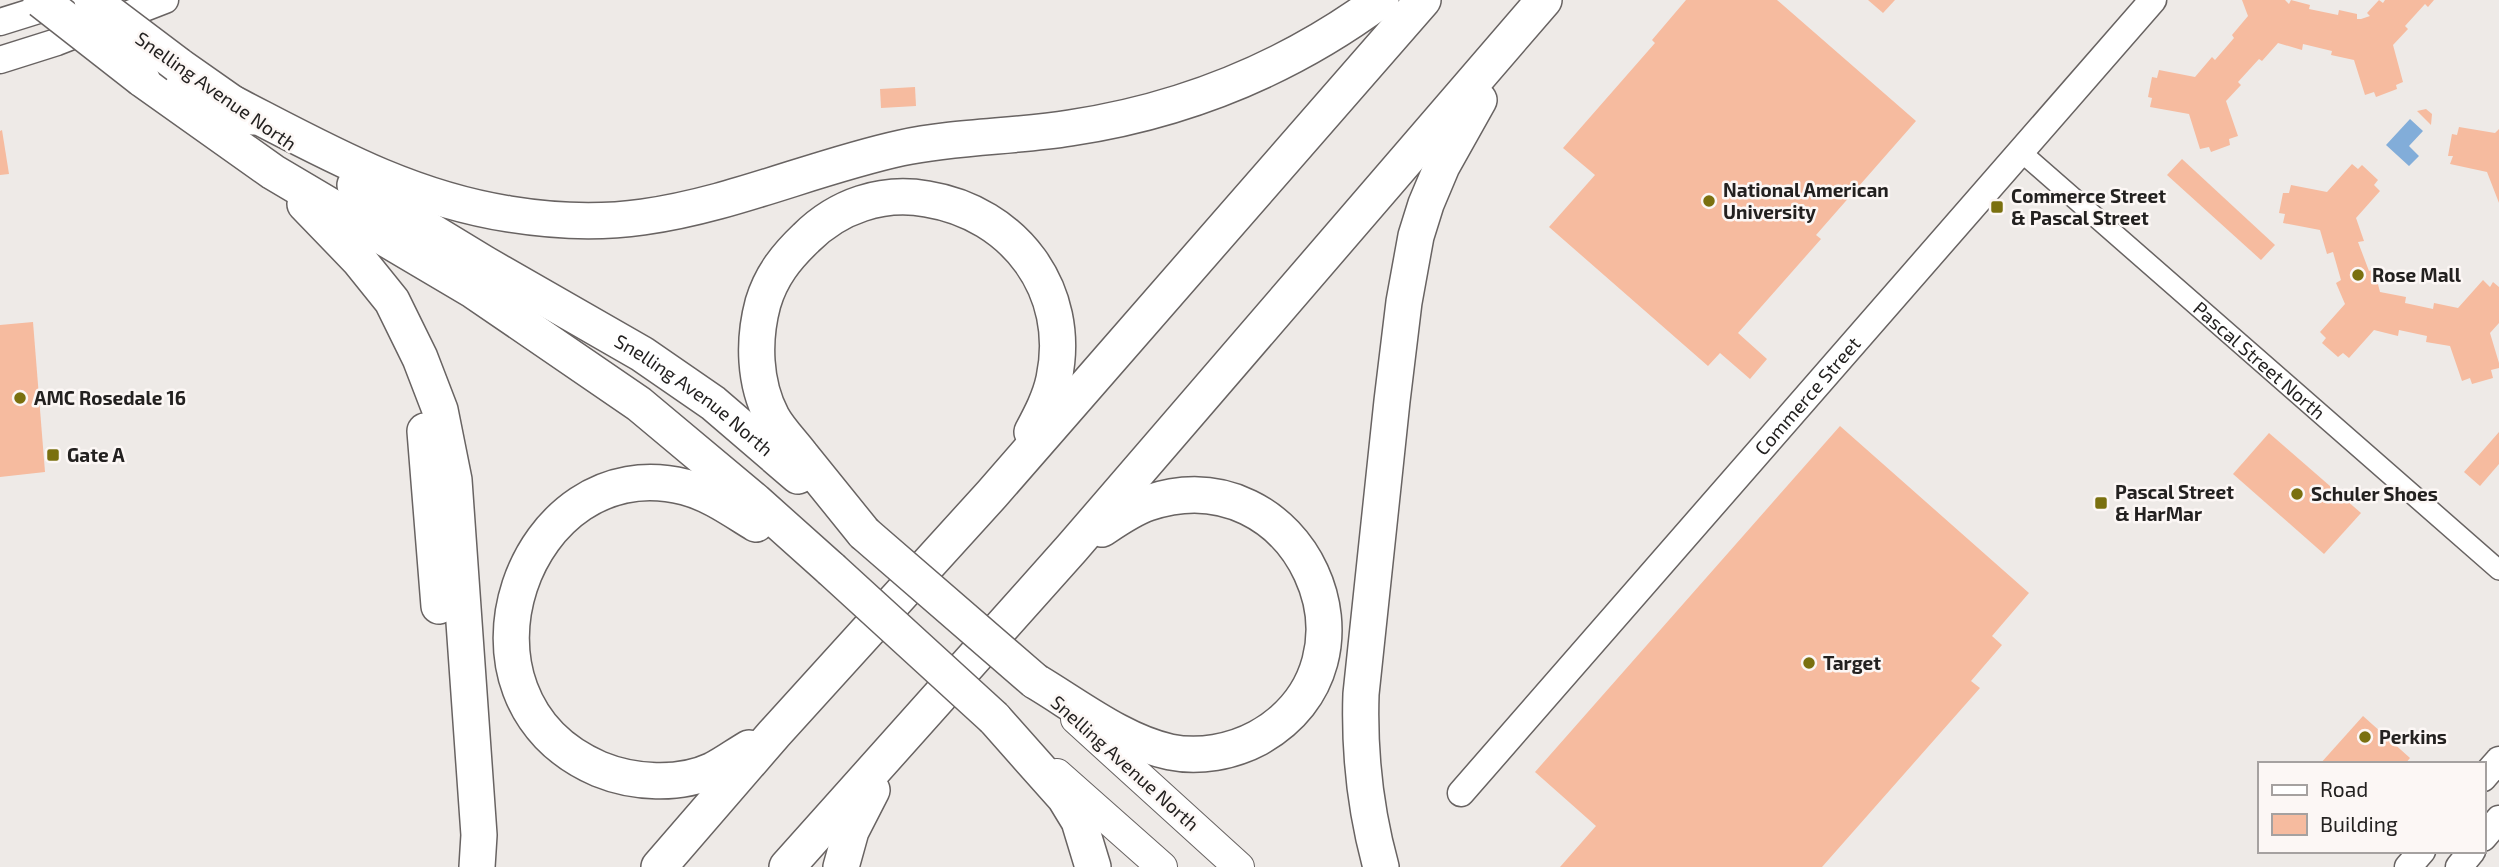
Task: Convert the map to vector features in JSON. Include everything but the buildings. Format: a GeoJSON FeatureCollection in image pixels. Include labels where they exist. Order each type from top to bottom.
{"type":"FeatureCollection","features":[{"type":"Feature","properties":{"kind":"highway","name":"Snelling Avenue North"},"geometry":{"type":"LineString","coordinates":[[41,0],[142,79],[273,172],[474,291],[639,404],[735,483],[994,718]]}},
{"type":"Feature","properties":{"kind":"highway","name":"Snelling Avenue North"},"geometry":{"type":"LineString","coordinates":[[92,0],[293,146],[485,264],[642,354],[679,379],[722,411],[1035,681]]}},
{"type":"Feature","properties":{"kind":"highway"},"geometry":{"type":"LineString","coordinates":[[234,104],[362,170],[426,194],[509,214],[560,219],[641,217],[733,197],[901,148],[963,138],[1069,128],[1164,108],[1214,91],[1279,62],[1356,19],[1381,0]]}},
{"type":"Feature","properties":{"kind":"highway"},"geometry":{"type":"LineString","coordinates":[[659,867],[774,734],[992,494],[1423,0]]}},
{"type":"Feature","properties":{"kind":"highway"},"geometry":{"type":"LineString","coordinates":[[787,867],[1072,548],[1544,0]]}},
{"type":"Feature","properties":{"kind":"highway"},"geometry":{"type":"LineString","coordinates":[[1381,867],[1365,799],[1360,732],[1361,694],[1404,302],[1416,236],[1426,204],[1464,124],[1487,87],[1551,0]]}},
{"type":"Feature","properties":{"kind":"highway"},"geometry":{"type":"LineString","coordinates":[[273,172],[359,260],[392,302],[420,358],[440,410],[454,480],[479,835],[477,867]]}},
{"type":"Feature","properties":{"kind":"highway"},"geometry":{"type":"LineString","coordinates":[[864,533],[772,418],[757,368],[760,316],[766,293],[778,269],[813,230],[836,213],[860,204],[888,197],[915,197],[962,207],[985,218],[1009,235],[1041,276],[1051,301],[1056,325],[1058,353],[1054,380],[1046,406],[1033,431],[992,494]]}},
{"type":"Feature","properties":{"kind":"highway"},"geometry":{"type":"LineString","coordinates":[[420,358],[455,812],[454,867]]}},
{"type":"Feature","properties":{"kind":"highway"},"geometry":{"type":"LineString","coordinates":[[774,734],[712,770],[689,777],[639,780],[611,774],[585,763],[556,742],[539,723],[524,698],[515,673],[511,649],[510,625],[515,598],[524,573],[539,548],[552,529],[570,512],[592,498],[636,485],[661,484],[685,488],[714,498],[831,569]]}},
{"type":"Feature","properties":{"kind":"highway"},"geometry":{"type":"LineString","coordinates":[[1035,681],[1126,736],[1148,746],[1174,753],[1199,754],[1224,751],[1249,743],[1272,730],[1291,714],[1301,701],[1313,680],[1321,657],[1324,634],[1321,599],[1314,576],[1300,551],[1280,529],[1263,514],[1245,505],[1221,497],[1196,495],[1149,503],[1129,511],[1072,548]]}},
{"type":"Feature","properties":{"kind":"highway"},"geometry":{"type":"LineString","coordinates":[[994,718],[1065,798],[1079,821],[1093,867]]}},
{"type":"Feature","properties":{"kind":"highway"},"geometry":{"type":"LineString","coordinates":[[841,867],[851,831],[862,810],[892,757],[918,722]]}},
{"type":"Feature","properties":{"kind":"main road","name":"Snelling Avenue North"},"geometry":{"type":"LineString","coordinates":[[1035,681],[1239,867]]}},
{"type":"Feature","properties":{"kind":"main road","name":"Snelling Avenue North"},"geometry":{"type":"LineString","coordinates":[[994,718],[1163,867]]}},
{"type":"Feature","properties":{"kind":"street"},"geometry":{"type":"LineString","coordinates":[[0,22],[69,0]]}},
{"type":"Feature","properties":{"kind":"street"},"geometry":{"type":"LineString","coordinates":[[0,60],[57,43],[165,0]]}},
{"type":"Feature","properties":{"kind":"street","name":"Commerce Street"},"geometry":{"type":"LineString","coordinates":[[1461,793],[2153,0]]}},
{"type":"Feature","properties":{"kind":"street","name":"Pascal Street North"},"geometry":{"type":"LineString","coordinates":[[2021,150],[2499,570]]}},
{"type":"Feature","properties":{"kind":"street"},"geometry":{"type":"LineString","coordinates":[[2485,776],[2499,760]]}},
{"type":"Feature","properties":{"kind":"street"},"geometry":{"type":"LineString","coordinates":[[2485,836],[2499,818]]}},
{"type":"Feature","properties":{"kind":"street"},"geometry":{"type":"LineString","coordinates":[[2408,867],[2420,853]]}},
{"type":"Feature","properties":{"kind":"street"},"geometry":{"type":"LineString","coordinates":[[2459,867],[2470,853]]}},
{"type":"Feature","properties":{"kind":"water"},"geometry":{"type":"Polygon","coordinates":[[[2410,119],[2423,131],[2409,146],[2419,156],[2409,166],[2386,145],[2410,119]]]}},
{"type":"Feature","properties":{"kind":"place","name":"National American University"},"geometry":{"type":"Point","coordinates":[1709,201]}},
{"type":"Feature","properties":{"kind":"place","name":"Commerce Street & Pascal Street"},"geometry":{"type":"Point","coordinates":[1997,207]}},
{"type":"Feature","properties":{"kind":"place","name":"Rose Mall"},"geometry":{"type":"Point","coordinates":[2358,275]}},
{"type":"Feature","properties":{"kind":"place","name":"AMC Rosedale 16"},"geometry":{"type":"Point","coordinates":[20,398]}},
{"type":"Feature","properties":{"kind":"place","name":"Gate A"},"geometry":{"type":"Point","coordinates":[53,455]}},
{"type":"Feature","properties":{"kind":"place","name":"Schuler Shoes"},"geometry":{"type":"Point","coordinates":[2297,494]}},
{"type":"Feature","properties":{"kind":"place","name":"Pascal Street & HarMar"},"geometry":{"type":"Point","coordinates":[2101,503]}},
{"type":"Feature","properties":{"kind":"place","name":"Target"},"geometry":{"type":"Point","coordinates":[1809,663]}},
{"type":"Feature","properties":{"kind":"place","name":"Perkins"},"geometry":{"type":"Point","coordinates":[2365,737]}}]}
